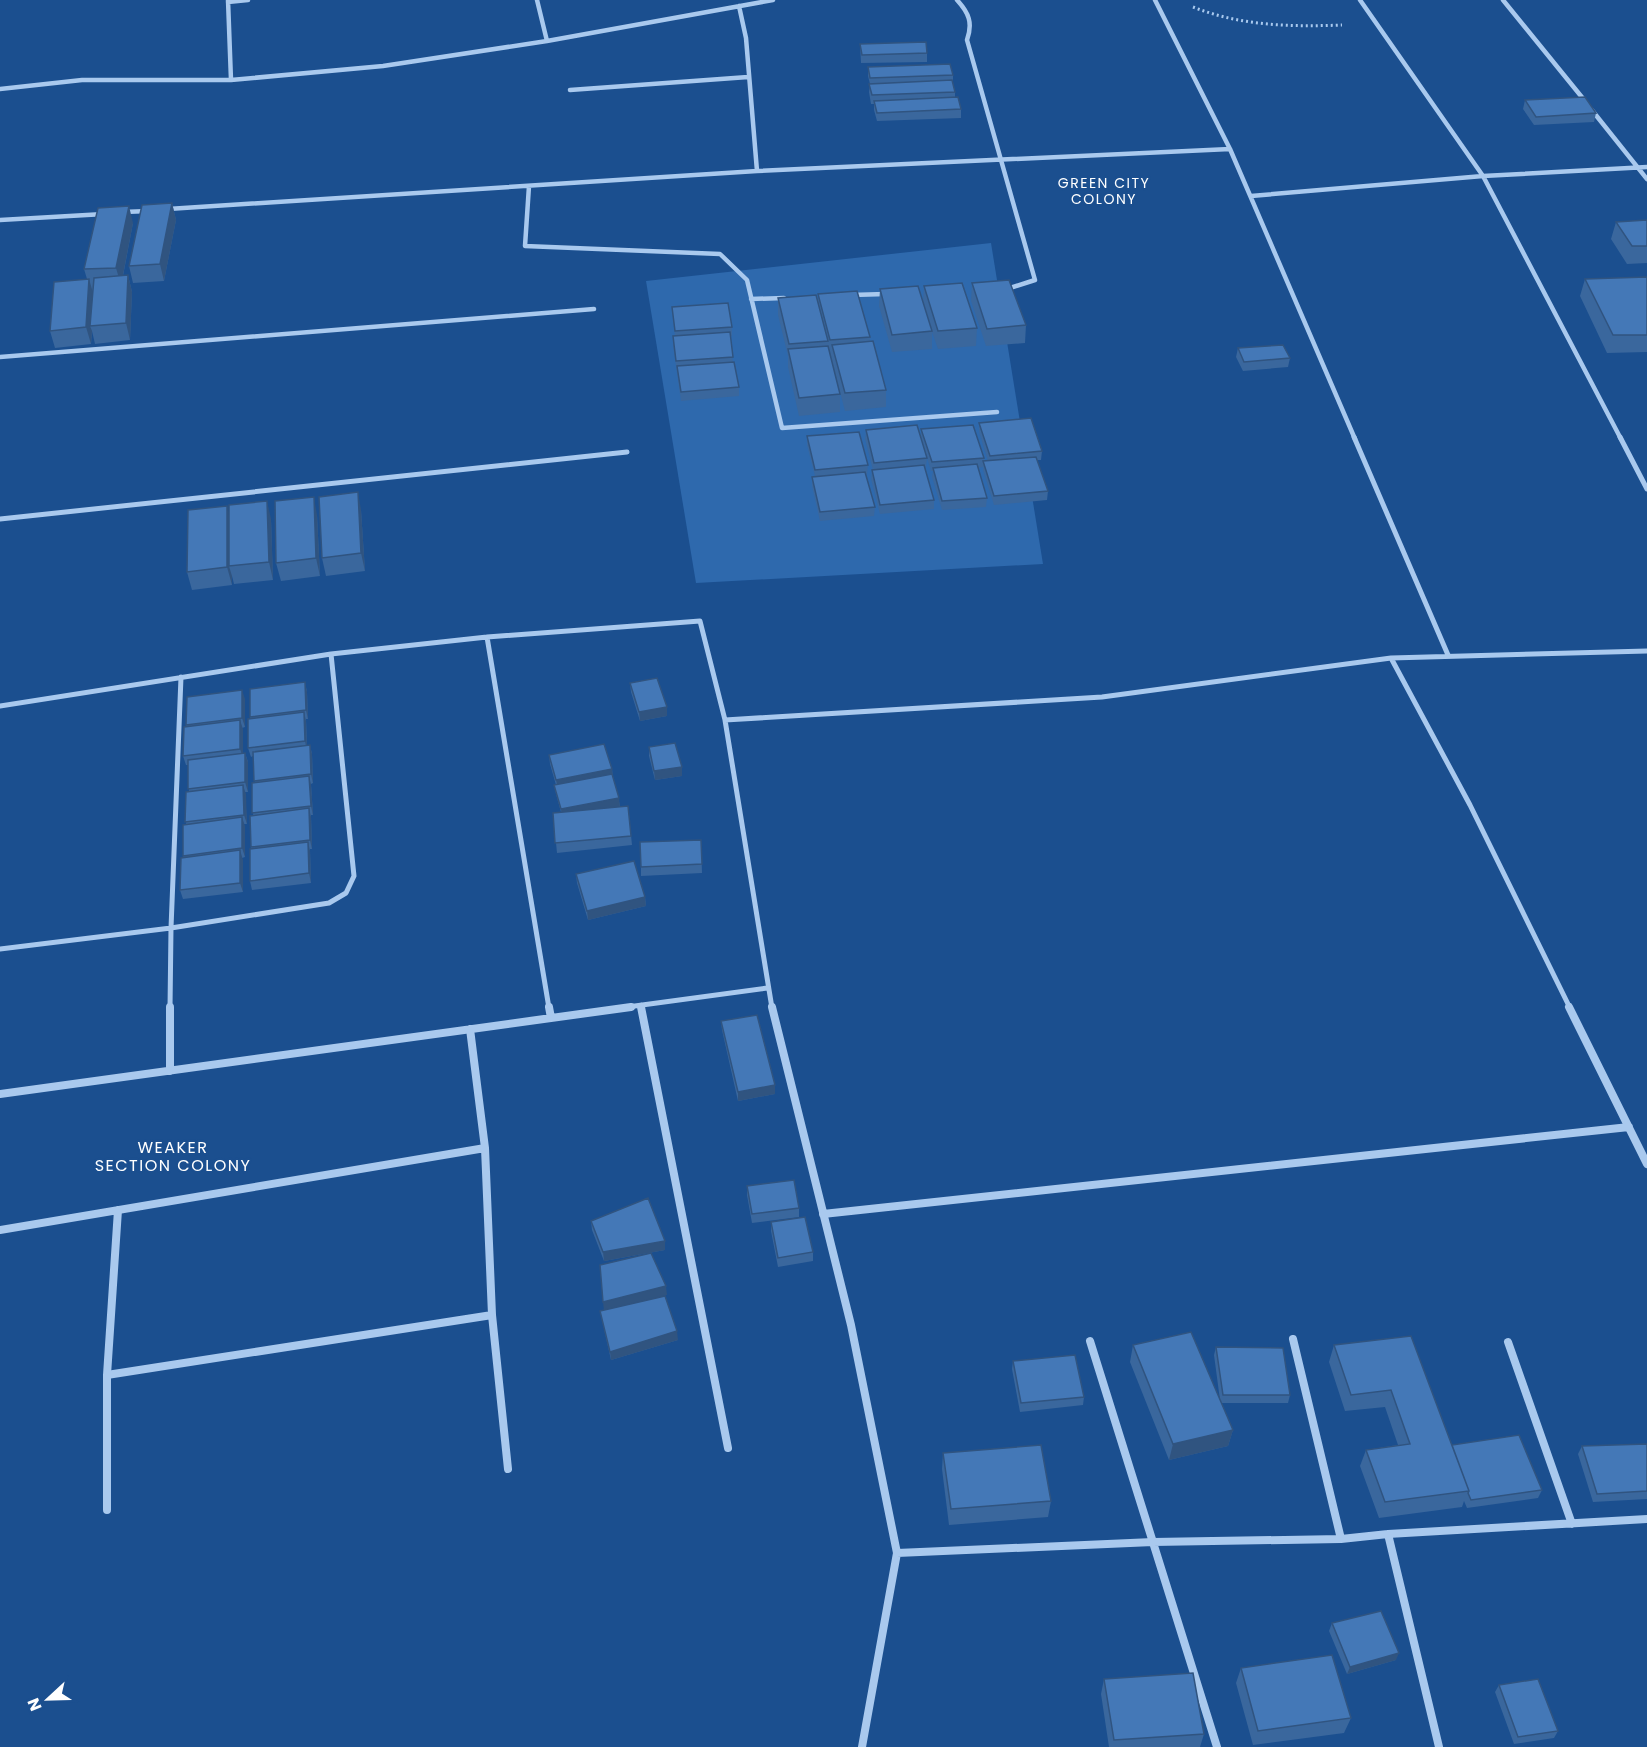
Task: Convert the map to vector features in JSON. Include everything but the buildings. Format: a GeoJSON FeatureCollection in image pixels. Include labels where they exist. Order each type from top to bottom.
{"type":"FeatureCollection","features":[{"type":"Feature","properties":{"kind":"street"},"geometry":{"type":"LineString","coordinates":[[231,80],[228,1],[248,0]]}},
{"type":"Feature","properties":{"kind":"street"},"geometry":{"type":"LineString","coordinates":[[537,0],[547,41]]}},
{"type":"Feature","properties":{"kind":"street"},"geometry":{"type":"LineString","coordinates":[[0,89],[82,80],[231,80],[382,66],[547,41],[773,0]]}},
{"type":"Feature","properties":{"kind":"street"},"geometry":{"type":"LineString","coordinates":[[957,0],[971,16],[972,28],[968,40],[1035,280],[1010,289],[998,290]]}},
{"type":"Feature","properties":{"kind":"street"},"geometry":{"type":"LineString","coordinates":[[1155,0],[1230,149],[1448,655]]}},
{"type":"Feature","properties":{"kind":"street"},"geometry":{"type":"LineString","coordinates":[[1360,0],[1484,176],[1647,489]]}},
{"type":"Feature","properties":{"kind":"street"},"geometry":{"type":"LineString","coordinates":[[1503,0],[1647,179]]}},
{"type":"Feature","properties":{"kind":"street"},"geometry":{"type":"LineString","coordinates":[[739,6],[746,38],[757,171]]}},
{"type":"Feature","properties":{"kind":"street"},"geometry":{"type":"LineString","coordinates":[[570,90],[748,76]]}},
{"type":"Feature","properties":{"kind":"street"},"geometry":{"type":"LineString","coordinates":[[165,210],[757,171],[1230,149]]}},
{"type":"Feature","properties":{"kind":"street"},"geometry":{"type":"LineString","coordinates":[[1251,196],[1484,176],[1647,167]]}},
{"type":"Feature","properties":{"kind":"street"},"geometry":{"type":"LineString","coordinates":[[529,186],[525,246],[720,254],[747,280],[782,428],[997,412]]}},
{"type":"Feature","properties":{"kind":"street"},"geometry":{"type":"LineString","coordinates":[[118,213],[153,210]]}},
{"type":"Feature","properties":{"kind":"street"},"geometry":{"type":"LineString","coordinates":[[0,220],[106,213]]}},
{"type":"Feature","properties":{"kind":"street"},"geometry":{"type":"LineString","coordinates":[[845,295],[892,294]]}},
{"type":"Feature","properties":{"kind":"street"},"geometry":{"type":"LineString","coordinates":[[751,299],[787,298]]}},
{"type":"Feature","properties":{"kind":"street"},"geometry":{"type":"LineString","coordinates":[[0,357],[594,309]]}},
{"type":"Feature","properties":{"kind":"street"},"geometry":{"type":"LineString","coordinates":[[0,519],[627,452]]}},
{"type":"Feature","properties":{"kind":"street"},"geometry":{"type":"LineString","coordinates":[[0,705],[331,654],[487,638],[700,621],[725,720],[767,987],[851,1325],[897,1553],[862,1747]]}},
{"type":"Feature","properties":{"kind":"street"},"geometry":{"type":"LineString","coordinates":[[487,638],[551,1018]]}},
{"type":"Feature","properties":{"kind":"street"},"geometry":{"type":"LineString","coordinates":[[725,720],[1102,697],[1391,658],[1647,651]]}},
{"type":"Feature","properties":{"kind":"street"},"geometry":{"type":"LineString","coordinates":[[0,949],[171,928],[329,903],[343,897],[351,888],[354,876],[331,654]]}},
{"type":"Feature","properties":{"kind":"street"},"geometry":{"type":"LineString","coordinates":[[1391,658],[1470,805],[1647,1164]]}},
{"type":"Feature","properties":{"kind":"street"},"geometry":{"type":"LineString","coordinates":[[170,1071],[171,928],[181,677]]}},
{"type":"Feature","properties":{"kind":"street"},"geometry":{"type":"LineString","coordinates":[[0,1094],[767,987]]}},
{"type":"Feature","properties":{"kind":"street"},"geometry":{"type":"LineString","coordinates":[[641,1005],[728,1448]]}},
{"type":"Feature","properties":{"kind":"street"},"geometry":{"type":"LineString","coordinates":[[470,1029],[484,1148],[492,1316],[508,1469]]}},
{"type":"Feature","properties":{"kind":"street"},"geometry":{"type":"LineString","coordinates":[[823,1214],[1629,1127]]}},
{"type":"Feature","properties":{"kind":"street"},"geometry":{"type":"LineString","coordinates":[[0,1230],[484,1148]]}},
{"type":"Feature","properties":{"kind":"street"},"geometry":{"type":"LineString","coordinates":[[107,1510],[107,1375],[118,1210]]}},
{"type":"Feature","properties":{"kind":"street"},"geometry":{"type":"LineString","coordinates":[[107,1375],[492,1316]]}},
{"type":"Feature","properties":{"kind":"street"},"geometry":{"type":"LineString","coordinates":[[1293,1339],[1341,1539]]}},
{"type":"Feature","properties":{"kind":"street"},"geometry":{"type":"LineString","coordinates":[[1090,1341],[1217,1747]]}},
{"type":"Feature","properties":{"kind":"street"},"geometry":{"type":"LineString","coordinates":[[1508,1342],[1572,1524]]}},
{"type":"Feature","properties":{"kind":"street"},"geometry":{"type":"LineString","coordinates":[[897,1553],[1153,1542],[1341,1539],[1388,1534],[1647,1519]]}},
{"type":"Feature","properties":{"kind":"street"},"geometry":{"type":"LineString","coordinates":[[1388,1534],[1439,1747]]}},
{"type":"Feature","properties":{"kind":"path"},"geometry":{"type":"LineString","coordinates":[[1185,4],[1244,22],[1272,26],[1309,27],[1375,21]]}},
{"type":"Feature","properties":{"kind":"shaded area"},"geometry":{"type":"Polygon","coordinates":[[[991,243],[1043,564],[696,583],[646,281],[991,243]]]}},
{"type":"Feature","properties":{"kind":"district","name":"GREEN CITY COLONY"},"geometry":{"type":"Point","coordinates":[1104,192]}},
{"type":"Feature","properties":{"kind":"district","name":"WEAKER SECTION COLONY"},"geometry":{"type":"Point","coordinates":[173,1156]}}]}
